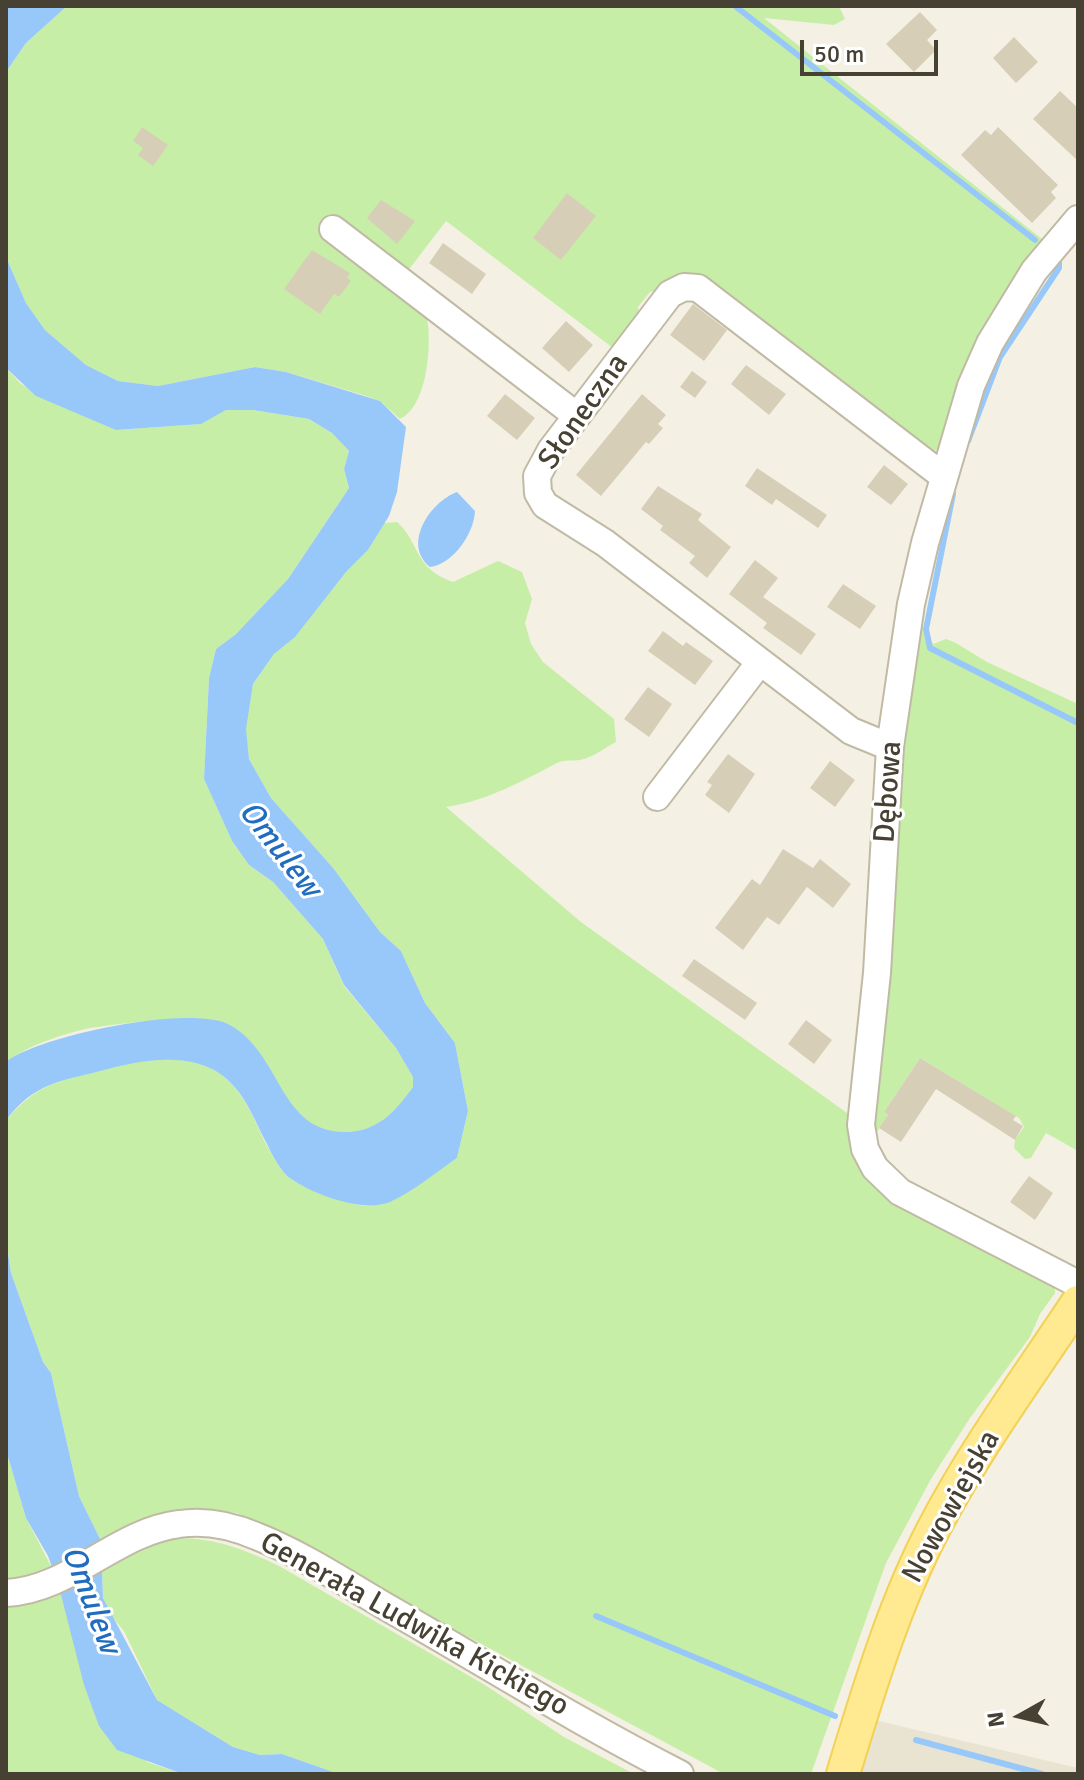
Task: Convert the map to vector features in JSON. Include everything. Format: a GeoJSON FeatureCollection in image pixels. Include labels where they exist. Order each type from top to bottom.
{"type":"FeatureCollection","features":[{"type":"Feature","properties":{"kind":"main road","name":"Nowowiejska"},"geometry":{"type":"LineString","coordinates":[[843,1774],[906,1589],[933,1528],[971,1463],[1078,1302]]}},
{"type":"Feature","properties":{"kind":"street","name":"Dębowa"},"geometry":{"type":"LineString","coordinates":[[1078,219],[1034,271],[990,343],[971,386],[943,476],[911,604],[890,747],[877,973],[861,1125],[865,1149],[883,1179],[913,1201],[1078,1284]]}},
{"type":"Feature","properties":{"kind":"street"},"geometry":{"type":"LineString","coordinates":[[333,229],[577,416]]}},
{"type":"Feature","properties":{"kind":"street","name":"Słoneczna"},"geometry":{"type":"LineString","coordinates":[[890,747],[851,731],[605,543],[545,505],[538,493],[537,476],[577,416],[670,294],[684,287],[698,288],[943,476]]}},
{"type":"Feature","properties":{"kind":"street"},"geometry":{"type":"LineString","coordinates":[[657,797],[760,662]]}},
{"type":"Feature","properties":{"kind":"street","name":"Generała Ludwika Kickiego"},"geometry":{"type":"LineString","coordinates":[[6,1593],[50,1583],[148,1532],[179,1524],[207,1523],[258,1536],[680,1774]]}},
{"type":"Feature","properties":{"kind":"shaded area"},"geometry":{"type":"Polygon","coordinates":[[[866,1718],[1078,1768],[1078,1774],[849,1774],[866,1718]]]}},
{"type":"Feature","properties":{"kind":"green space"},"geometry":{"type":"Polygon","coordinates":[[[67,6],[839,6],[845,19],[834,25],[764,18],[1047,243],[942,444],[933,453],[705,282],[650,292],[638,307],[639,314],[613,348],[446,221],[407,272],[425,312],[429,349],[421,391],[409,413],[400,419],[380,401],[286,372],[255,367],[158,386],[118,381],[86,365],[45,330],[26,303],[6,257],[6,72],[26,43],[67,6]]]}},
{"type":"Feature","properties":{"kind":"green space"},"geometry":{"type":"Polygon","coordinates":[[[6,368],[21,384],[116,430],[200,424],[226,410],[253,410],[309,419],[332,433],[349,451],[344,469],[349,488],[288,579],[236,634],[216,649],[209,678],[204,779],[232,841],[249,865],[273,882],[323,939],[344,986],[396,1048],[413,1077],[413,1088],[406,1097],[376,1124],[345,1132],[315,1128],[296,1110],[242,1035],[219,1021],[162,1020],[90,1028],[46,1041],[6,1062],[6,368]]]}},
{"type":"Feature","properties":{"kind":"green space"},"geometry":{"type":"Polygon","coordinates":[[[397,522],[431,570],[453,582],[498,561],[522,572],[532,599],[525,623],[531,644],[543,662],[614,719],[616,742],[592,756],[559,762],[490,795],[446,807],[581,922],[847,1113],[855,1146],[1055,1284],[1055,1293],[1040,1314],[1030,1337],[970,1418],[931,1479],[886,1563],[811,1774],[724,1774],[237,1513],[192,1508],[101,1541],[79,1496],[51,1373],[43,1362],[11,1273],[6,1241],[6,1120],[18,1107],[40,1090],[76,1077],[146,1061],[188,1061],[214,1070],[232,1084],[287,1176],[331,1197],[371,1205],[405,1191],[457,1158],[468,1111],[455,1043],[425,1003],[401,951],[380,932],[334,869],[271,798],[249,759],[245,729],[253,684],[274,654],[294,637],[346,572],[368,550],[384,523],[397,522]]]}},
{"type":"Feature","properties":{"kind":"green space"},"geometry":{"type":"Polygon","coordinates":[[[917,620],[923,621],[923,629],[933,644],[946,639],[956,643],[987,662],[1078,704],[1078,1151],[1046,1133],[1031,1158],[1025,1159],[1014,1148],[1015,1140],[1024,1127],[1019,1118],[920,1058],[884,1112],[888,1115],[871,1141],[897,784],[917,620]]]}},
{"type":"Feature","properties":{"kind":"green space"},"geometry":{"type":"Polygon","coordinates":[[[6,1450],[26,1518],[54,1572],[6,1582],[6,1450]]]}},
{"type":"Feature","properties":{"kind":"green space"},"geometry":{"type":"Polygon","coordinates":[[[178,1538],[231,1546],[281,1567],[485,1685],[564,1737],[634,1774],[339,1774],[282,1754],[260,1755],[233,1747],[157,1700],[124,1631],[109,1613],[103,1597],[102,1569],[147,1543],[178,1538]]]}},
{"type":"Feature","properties":{"kind":"green space"},"geometry":{"type":"Polygon","coordinates":[[[59,1587],[74,1642],[147,1762],[183,1774],[6,1774],[6,1600],[59,1587]]]}},
{"type":"Feature","properties":{"kind":"water"},"geometry":{"type":"Polygon","coordinates":[[[6,6],[67,6],[26,43],[6,72],[6,6]]]}},
{"type":"Feature","properties":{"kind":"water","name":"Omulew"},"geometry":{"type":"Polygon","coordinates":[[[6,257],[26,303],[45,330],[86,365],[118,381],[158,386],[255,367],[286,372],[380,401],[406,427],[397,492],[389,516],[368,550],[346,572],[295,637],[274,654],[253,684],[246,729],[249,759],[271,798],[334,869],[380,932],[401,951],[425,1003],[455,1043],[468,1111],[457,1158],[390,1202],[367,1205],[339,1201],[291,1179],[277,1163],[246,1103],[233,1085],[214,1070],[187,1061],[143,1062],[59,1082],[27,1098],[6,1120],[6,1062],[50,1042],[152,1020],[211,1019],[230,1025],[261,1054],[293,1106],[306,1119],[323,1129],[356,1131],[376,1124],[406,1096],[413,1087],[413,1077],[396,1048],[344,985],[323,939],[273,882],[249,865],[232,841],[204,779],[209,678],[216,649],[236,634],[288,579],[349,488],[344,469],[349,451],[332,433],[309,419],[253,410],[226,410],[201,424],[116,430],[36,396],[6,368],[6,257]]]}},
{"type":"Feature","properties":{"kind":"water"},"geometry":{"type":"Polygon","coordinates":[[[457,492],[475,511],[471,529],[454,554],[430,567],[422,558],[419,536],[429,514],[457,492]]]}},
{"type":"Feature","properties":{"kind":"water","name":"Omulew"},"geometry":{"type":"Polygon","coordinates":[[[6,1241],[11,1273],[43,1362],[51,1373],[79,1496],[101,1541],[103,1598],[157,1700],[233,1747],[260,1755],[282,1754],[339,1774],[183,1774],[117,1750],[99,1726],[84,1685],[59,1587],[48,1556],[26,1518],[6,1450],[6,1241]]]}},
{"type":"Feature","properties":{"kind":"building"},"geometry":{"type":"Polygon","coordinates":[[[920,12],[937,30],[927,40],[936,50],[914,72],[886,44],[920,12]]]}},
{"type":"Feature","properties":{"kind":"building"},"geometry":{"type":"Polygon","coordinates":[[[1014,37],[1038,62],[1016,83],[993,58],[1014,37]]]}},
{"type":"Feature","properties":{"kind":"building"},"geometry":{"type":"Polygon","coordinates":[[[1060,91],[1078,108],[1078,161],[1033,119],[1060,91]]]}},
{"type":"Feature","properties":{"kind":"building"},"geometry":{"type":"Polygon","coordinates":[[[142,127],[168,145],[153,166],[138,155],[143,148],[133,141],[142,127]]]}},
{"type":"Feature","properties":{"kind":"building"},"geometry":{"type":"Polygon","coordinates":[[[998,127],[1058,185],[1051,192],[1056,198],[1032,223],[961,155],[985,130],[991,135],[998,127]]]}},
{"type":"Feature","properties":{"kind":"building"},"geometry":{"type":"Polygon","coordinates":[[[567,193],[596,216],[561,260],[533,238],[567,193]]]}},
{"type":"Feature","properties":{"kind":"building"},"geometry":{"type":"Polygon","coordinates":[[[381,200],[415,221],[397,244],[367,218],[381,200]]]}},
{"type":"Feature","properties":{"kind":"building"},"geometry":{"type":"Polygon","coordinates":[[[443,243],[486,274],[472,294],[429,263],[443,243]]]}},
{"type":"Feature","properties":{"kind":"building"},"geometry":{"type":"Polygon","coordinates":[[[312,250],[350,273],[347,277],[351,281],[339,297],[334,294],[320,314],[284,289],[312,250]]]}},
{"type":"Feature","properties":{"kind":"building"},"geometry":{"type":"Polygon","coordinates":[[[693,304],[727,330],[704,361],[670,335],[693,304]]]}},
{"type":"Feature","properties":{"kind":"building"},"geometry":{"type":"Polygon","coordinates":[[[566,321],[593,345],[569,372],[542,348],[566,321]]]}},
{"type":"Feature","properties":{"kind":"building"},"geometry":{"type":"Polygon","coordinates":[[[746,365],[786,394],[769,415],[731,384],[746,365]]]}},
{"type":"Feature","properties":{"kind":"building"},"geometry":{"type":"Polygon","coordinates":[[[692,371],[707,382],[695,398],[680,387],[692,371]]]}},
{"type":"Feature","properties":{"kind":"building"},"geometry":{"type":"Polygon","coordinates":[[[505,394],[535,418],[517,440],[487,416],[505,394]]]}},
{"type":"Feature","properties":{"kind":"building"},"geometry":{"type":"Polygon","coordinates":[[[642,394],[666,415],[658,424],[663,428],[649,444],[646,442],[601,496],[576,475],[642,394]]]}},
{"type":"Feature","properties":{"kind":"building"},"geometry":{"type":"Polygon","coordinates":[[[884,465],[908,484],[891,505],[867,487],[884,465]]]}},
{"type":"Feature","properties":{"kind":"building"},"geometry":{"type":"Polygon","coordinates":[[[757,468],[827,515],[818,528],[776,499],[772,505],[745,486],[757,468]]]}},
{"type":"Feature","properties":{"kind":"building"},"geometry":{"type":"Polygon","coordinates":[[[658,486],[702,514],[698,520],[731,547],[707,578],[689,563],[695,556],[660,530],[663,526],[641,509],[658,486]]]}},
{"type":"Feature","properties":{"kind":"building"},"geometry":{"type":"Polygon","coordinates":[[[755,560],[778,578],[763,597],[816,634],[801,655],[763,628],[767,623],[729,594],[755,560]]]}},
{"type":"Feature","properties":{"kind":"building"},"geometry":{"type":"Polygon","coordinates":[[[843,584],[876,606],[860,629],[827,607],[843,584]]]}},
{"type":"Feature","properties":{"kind":"building"},"geometry":{"type":"Polygon","coordinates":[[[663,631],[683,646],[686,642],[713,661],[695,685],[648,651],[663,631]]]}},
{"type":"Feature","properties":{"kind":"building"},"geometry":{"type":"Polygon","coordinates":[[[648,687],[672,704],[649,737],[624,719],[648,687]]]}},
{"type":"Feature","properties":{"kind":"building"},"geometry":{"type":"Polygon","coordinates":[[[728,754],[755,774],[729,813],[705,795],[712,785],[707,782],[728,754]]]}},
{"type":"Feature","properties":{"kind":"building"},"geometry":{"type":"Polygon","coordinates":[[[830,761],[855,780],[835,807],[810,788],[830,761]]]}},
{"type":"Feature","properties":{"kind":"building"},"geometry":{"type":"Polygon","coordinates":[[[783,849],[813,868],[820,859],[851,884],[833,908],[807,887],[779,925],[767,917],[743,950],[715,928],[752,879],[760,885],[783,849]]]}},
{"type":"Feature","properties":{"kind":"building"},"geometry":{"type":"Polygon","coordinates":[[[694,959],[757,1003],[745,1020],[682,976],[694,959]]]}},
{"type":"Feature","properties":{"kind":"building"},"geometry":{"type":"Polygon","coordinates":[[[806,1020],[832,1040],[814,1064],[788,1044],[806,1020]]]}},
{"type":"Feature","properties":{"kind":"building"},"geometry":{"type":"Polygon","coordinates":[[[920,1058],[1016,1116],[1013,1120],[1023,1126],[1015,1140],[936,1089],[901,1142],[879,1128],[888,1115],[884,1112],[920,1058]]]}},
{"type":"Feature","properties":{"kind":"building"},"geometry":{"type":"Polygon","coordinates":[[[1029,1176],[1053,1193],[1035,1220],[1010,1202],[1029,1176]]]}},
{"type":"Feature","properties":{"kind":"waterway"},"geometry":{"type":"LineString","coordinates":[[735,6],[1035,240]]}},
{"type":"Feature","properties":{"kind":"waterway"},"geometry":{"type":"LineString","coordinates":[[968,441],[1000,357],[1059,268],[1059,258]]}},
{"type":"Feature","properties":{"kind":"waterway"},"geometry":{"type":"LineString","coordinates":[[953,494],[926,629],[930,648],[1078,723]]}},
{"type":"Feature","properties":{"kind":"waterway"},"geometry":{"type":"LineString","coordinates":[[596,1616],[835,1716]]}},
{"type":"Feature","properties":{"kind":"waterway"},"geometry":{"type":"LineString","coordinates":[[916,1740],[1042,1774]]}}]}
